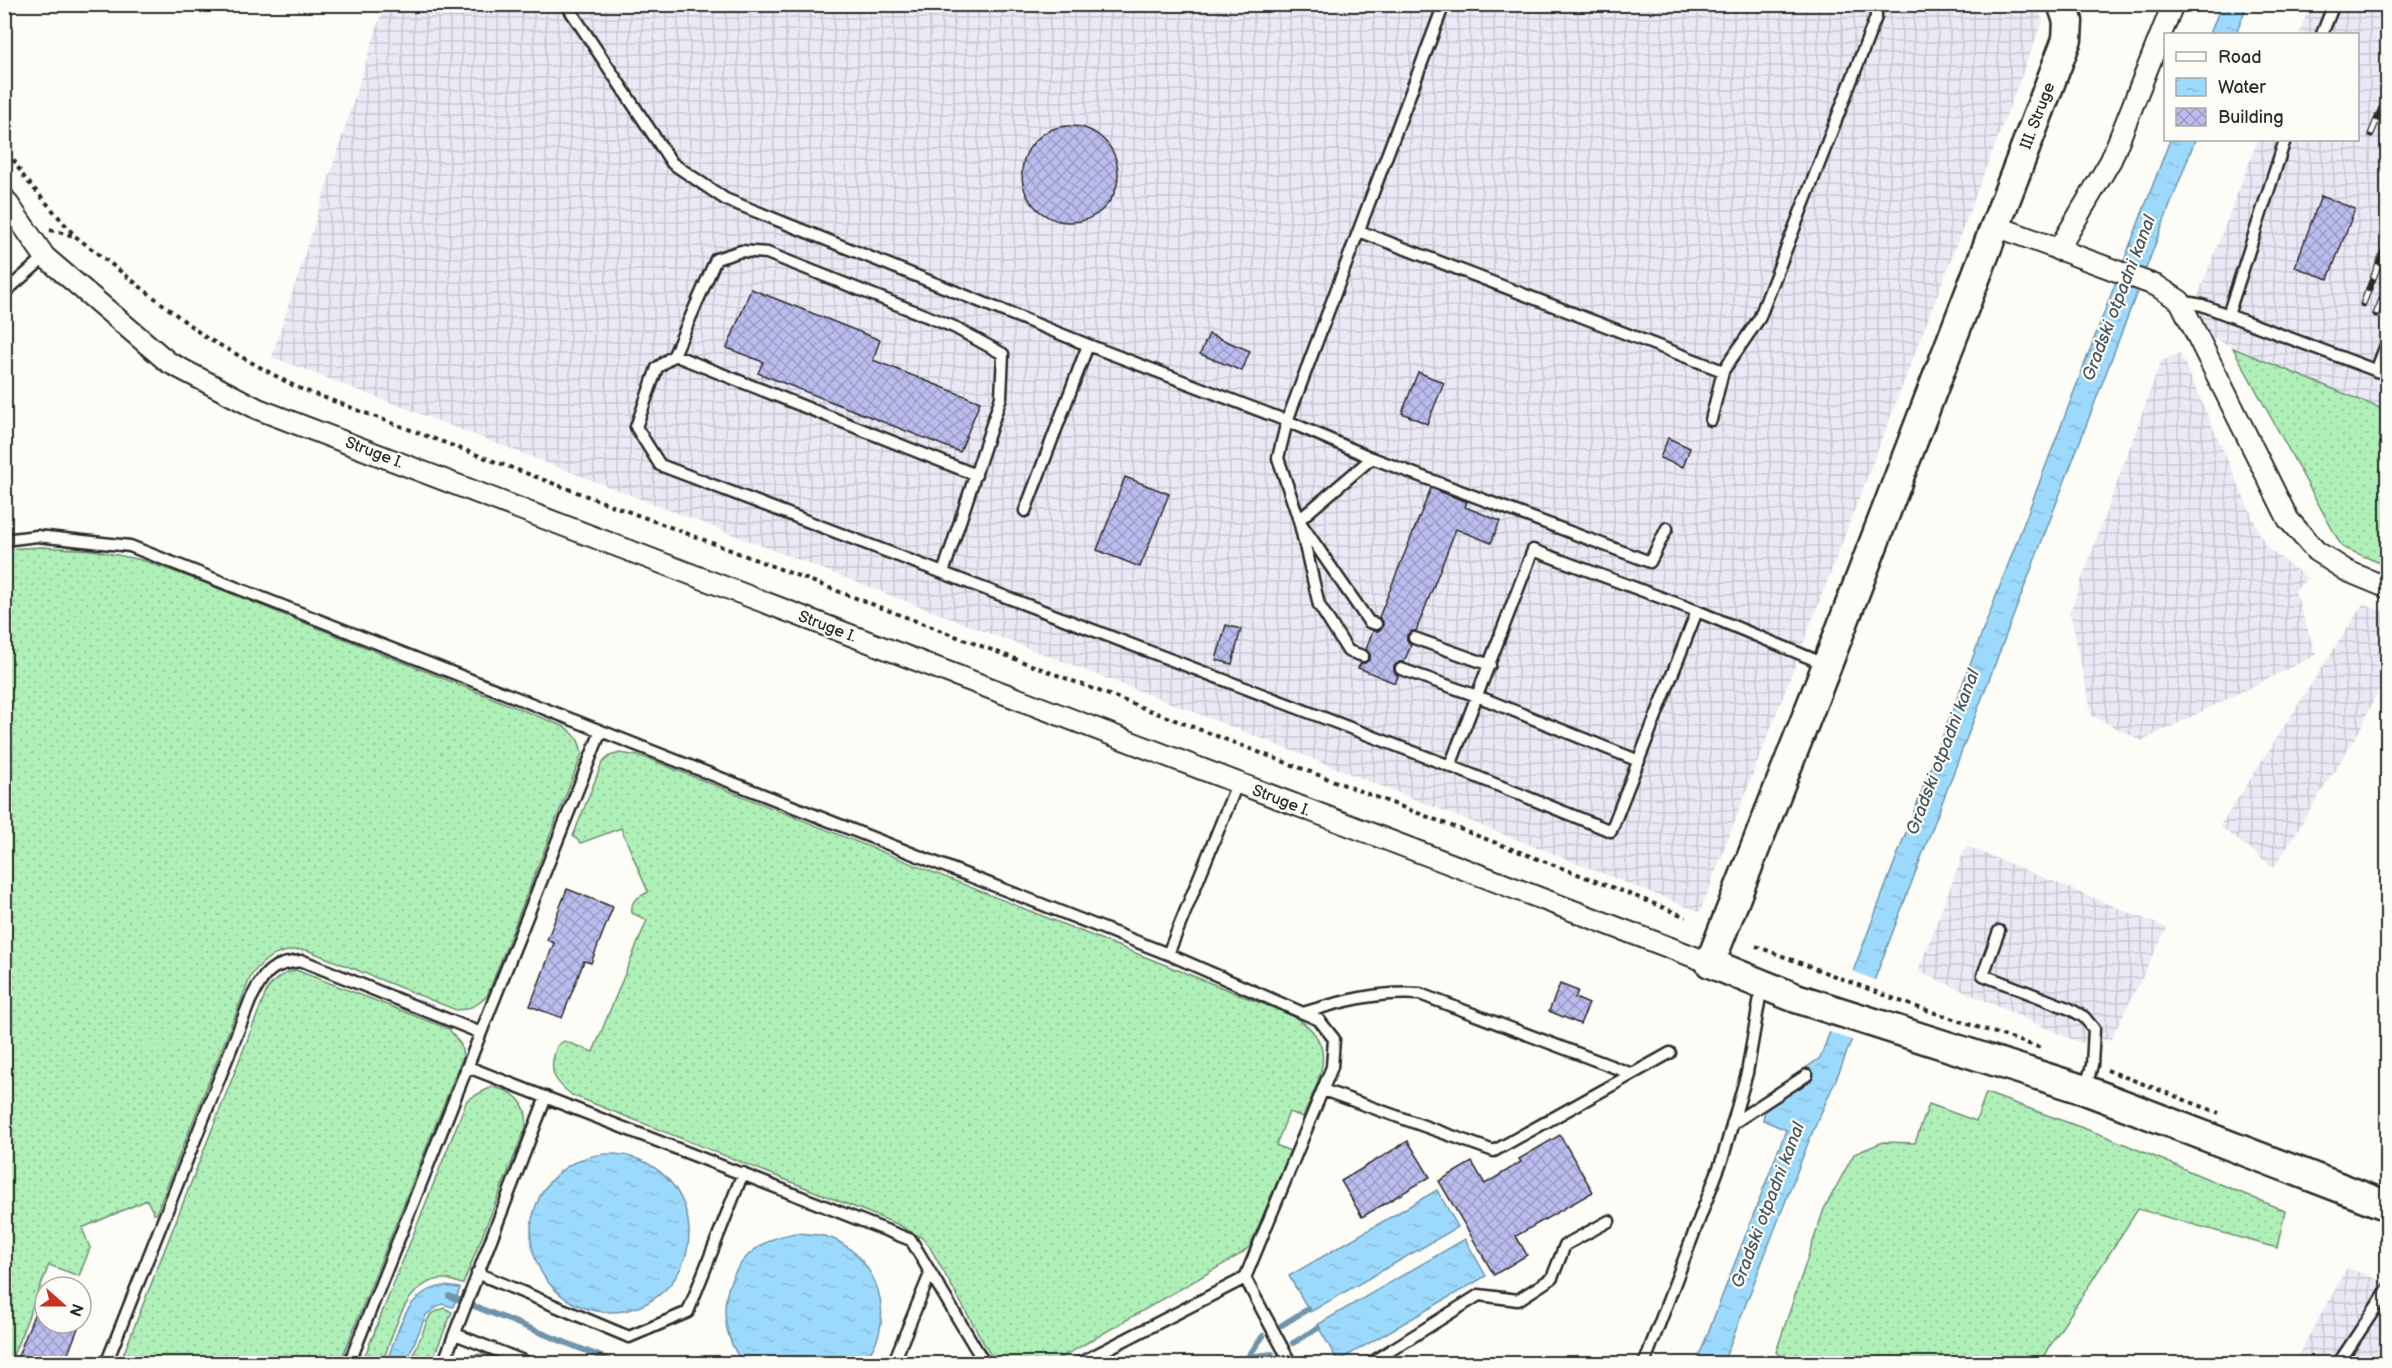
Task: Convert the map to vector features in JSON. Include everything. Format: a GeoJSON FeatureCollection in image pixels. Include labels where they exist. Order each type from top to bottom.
{"type":"FeatureCollection","features":[{"type":"Feature","properties":{"kind":"street","name":"III. Struge"},"geometry":{"type":"LineString","coordinates":[[1710,963],[2067,39],[2068,21],[2062,4]]}},
{"type":"Feature","properties":{"kind":"street"},"geometry":{"type":"LineString","coordinates":[[2058,250],[2110,160],[2173,4]]}},
{"type":"Feature","properties":{"kind":"street","name":"Struge I."},"geometry":{"type":"LineString","coordinates":[[4,198],[45,257],[168,362],[258,409],[1710,963]]}},
{"type":"Feature","properties":{"kind":"street"},"geometry":{"type":"LineString","coordinates":[[1996,226],[2157,286],[2180,301],[2288,519],[2316,551],[2347,571],[2388,588]]}},
{"type":"Feature","properties":{"kind":"street"},"geometry":{"type":"LineString","coordinates":[[1710,963],[1796,998],[2085,1090],[2388,1206]]}},
{"type":"Feature","properties":{"kind":"lane"},"geometry":{"type":"LineString","coordinates":[[566,4],[672,163],[725,199],[1088,345],[1287,421],[1372,458],[1650,562],[1667,528]]}},
{"type":"Feature","properties":{"kind":"lane"},"geometry":{"type":"LineString","coordinates":[[1364,656],[1348,651],[1319,605],[1299,520],[1278,458],[1287,421],[1444,4]]}},
{"type":"Feature","properties":{"kind":"lane"},"geometry":{"type":"LineString","coordinates":[[1711,420],[1723,371],[1759,319],[1876,17],[1876,4]]}},
{"type":"Feature","properties":{"kind":"lane"},"geometry":{"type":"LineString","coordinates":[[2322,33],[2334,4]]}},
{"type":"Feature","properties":{"kind":"lane"},"geometry":{"type":"LineString","coordinates":[[2228,315],[2285,141]]}},
{"type":"Feature","properties":{"kind":"lane"},"geometry":{"type":"LineString","coordinates":[[1359,231],[1723,371]]}},
{"type":"Feature","properties":{"kind":"lane"},"geometry":{"type":"LineString","coordinates":[[943,573],[1001,397],[1003,354],[943,322],[767,253],[741,251],[716,259],[674,355],[657,368],[636,427],[660,465],[943,573],[1450,766],[1611,831],[1697,611]]}},
{"type":"Feature","properties":{"kind":"lane"},"geometry":{"type":"LineString","coordinates":[[4,293],[45,257]]}},
{"type":"Feature","properties":{"kind":"lane"},"geometry":{"type":"LineString","coordinates":[[2180,301],[2202,305],[2388,375]]}},
{"type":"Feature","properties":{"kind":"lane"},"geometry":{"type":"LineString","coordinates":[[2376,371],[2388,340]]}},
{"type":"Feature","properties":{"kind":"lane"},"geometry":{"type":"LineString","coordinates":[[1025,511],[1088,345]]}},
{"type":"Feature","properties":{"kind":"lane"},"geometry":{"type":"LineString","coordinates":[[674,355],[976,475]]}},
{"type":"Feature","properties":{"kind":"lane"},"geometry":{"type":"LineString","coordinates":[[1299,520],[1372,458]]}},
{"type":"Feature","properties":{"kind":"lane"},"geometry":{"type":"LineString","coordinates":[[1299,520],[1369,622],[1376,624]]}},
{"type":"Feature","properties":{"kind":"lane"},"geometry":{"type":"LineString","coordinates":[[4,540],[37,536],[130,546],[1168,954],[1319,1020],[1334,1040],[1332,1067],[1245,1278],[1078,1364]]}},
{"type":"Feature","properties":{"kind":"lane"},"geometry":{"type":"LineString","coordinates":[[1450,766],[1533,550],[1697,611],[1827,665]]}},
{"type":"Feature","properties":{"kind":"lane"},"geometry":{"type":"LineString","coordinates":[[1413,638],[1490,665]]}},
{"type":"Feature","properties":{"kind":"lane"},"geometry":{"type":"LineString","coordinates":[[1401,669],[1477,696],[1639,760]]}},
{"type":"Feature","properties":{"kind":"lane"},"geometry":{"type":"LineString","coordinates":[[349,1364],[602,731]]}},
{"type":"Feature","properties":{"kind":"lane"},"geometry":{"type":"LineString","coordinates":[[1168,954],[1237,784]]}},
{"type":"Feature","properties":{"kind":"lane"},"geometry":{"type":"LineString","coordinates":[[1999,931],[1983,975],[2070,1009],[2084,1017],[2094,1029],[2092,1065],[2085,1090]]}},
{"type":"Feature","properties":{"kind":"lane"},"geometry":{"type":"LineString","coordinates":[[106,1364],[250,1001],[262,978],[273,967],[289,962],[303,962],[481,1033]]}},
{"type":"Feature","properties":{"kind":"lane"},"geometry":{"type":"LineString","coordinates":[[1644,1364],[1723,1156],[1747,1073],[1762,985]]}},
{"type":"Feature","properties":{"kind":"lane"},"geometry":{"type":"LineString","coordinates":[[1303,1013],[1341,1001],[1394,992],[1420,994],[1632,1074]]}},
{"type":"Feature","properties":{"kind":"lane"},"geometry":{"type":"LineString","coordinates":[[1323,1090],[1494,1151],[1670,1053]]}},
{"type":"Feature","properties":{"kind":"lane"},"geometry":{"type":"LineString","coordinates":[[468,1067],[911,1240],[985,1364]]}},
{"type":"Feature","properties":{"kind":"lane"},"geometry":{"type":"LineString","coordinates":[[1732,1124],[1807,1075]]}},
{"type":"Feature","properties":{"kind":"lane"},"geometry":{"type":"LineString","coordinates":[[443,1364],[546,1097]]}},
{"type":"Feature","properties":{"kind":"lane"},"geometry":{"type":"LineString","coordinates":[[477,1273],[629,1337],[688,1312],[742,1173]]}},
{"type":"Feature","properties":{"kind":"lane"},"geometry":{"type":"LineString","coordinates":[[1369,1364],[1479,1295],[1518,1300],[1552,1278],[1565,1245],[1609,1221]]}},
{"type":"Feature","properties":{"kind":"lane"},"geometry":{"type":"LineString","coordinates":[[893,1364],[930,1274]]}},
{"type":"Feature","properties":{"kind":"lane"},"geometry":{"type":"LineString","coordinates":[[1245,1278],[1291,1364]]}},
{"type":"Feature","properties":{"kind":"lane"},"geometry":{"type":"LineString","coordinates":[[2338,1364],[2388,1289]]}},
{"type":"Feature","properties":{"kind":"lane"},"geometry":{"type":"LineString","coordinates":[[455,1334],[531,1364]]}},
{"type":"Feature","properties":{"kind":"path"},"geometry":{"type":"LineString","coordinates":[[4,144],[24,177],[75,236],[205,337],[296,387],[710,542],[1686,917]]}},
{"type":"Feature","properties":{"kind":"path"},"geometry":{"type":"LineString","coordinates":[[1756,946],[1908,1004],[2047,1050]]}},
{"type":"Feature","properties":{"kind":"shaded area"},"geometry":{"type":"Polygon","coordinates":[[[2035,4],[2043,20],[1700,912],[1207,717],[272,357],[384,5],[2035,4]]]}},
{"type":"Feature","properties":{"kind":"shaded area"},"geometry":{"type":"Polygon","coordinates":[[[2310,5],[2387,5],[2387,411],[2186,327],[2258,141],[2359,141],[2359,33],[2299,33],[2310,5]]]}},
{"type":"Feature","properties":{"kind":"shaded area"},"geometry":{"type":"Polygon","coordinates":[[[2180,353],[2266,547],[2307,578],[2295,591],[2316,655],[2142,741],[2092,716],[2070,612],[2161,361],[2180,353]]]}},
{"type":"Feature","properties":{"kind":"shaded area"},"geometry":{"type":"Polygon","coordinates":[[[2363,604],[2387,613],[2387,671],[2361,728],[2274,868],[2220,826],[2363,604]]]}},
{"type":"Feature","properties":{"kind":"shaded area"},"geometry":{"type":"Polygon","coordinates":[[[1966,846],[2167,928],[2111,1039],[2080,1043],[1918,971],[1966,846]]]}},
{"type":"Feature","properties":{"kind":"shaded area"},"geometry":{"type":"Polygon","coordinates":[[[2347,1268],[2387,1283],[2387,1363],[2293,1364],[2347,1268]]]}},
{"type":"Feature","properties":{"kind":"green space"},"geometry":{"type":"Polygon","coordinates":[[[2233,348],[2387,411],[2387,566],[2342,547],[2233,348]]]}},
{"type":"Feature","properties":{"kind":"green space"},"geometry":{"type":"Polygon","coordinates":[[[42,547],[92,550],[142,560],[565,727],[577,739],[582,754],[487,996],[473,1006],[456,1010],[307,950],[282,952],[267,959],[250,978],[156,1214],[147,1200],[82,1228],[90,1248],[79,1275],[49,1265],[45,1275],[33,1275],[33,1305],[10,1363],[5,1364],[4,549],[42,547]]]}},
{"type":"Feature","properties":{"kind":"green space"},"geometry":{"type":"Polygon","coordinates":[[[620,753],[644,757],[1293,1016],[1308,1026],[1322,1049],[1320,1075],[1303,1117],[1289,1112],[1276,1145],[1290,1151],[1250,1246],[1241,1254],[1052,1363],[995,1363],[928,1244],[921,1237],[897,1224],[572,1095],[560,1084],[554,1074],[553,1062],[557,1046],[564,1041],[593,1052],[647,920],[632,913],[634,902],[648,892],[621,828],[581,843],[573,836],[602,763],[610,756],[620,753]]]}},
{"type":"Feature","properties":{"kind":"green space"},"geometry":{"type":"Polygon","coordinates":[[[296,970],[449,1029],[461,1045],[463,1056],[340,1363],[120,1363],[267,990],[279,977],[296,970]]]}},
{"type":"Feature","properties":{"kind":"green space"},"geometry":{"type":"Polygon","coordinates":[[[491,1087],[507,1091],[518,1099],[525,1111],[526,1127],[463,1284],[445,1279],[431,1281],[420,1288],[403,1310],[382,1363],[362,1363],[467,1100],[491,1087]]]}},
{"type":"Feature","properties":{"kind":"green space"},"geometry":{"type":"Polygon","coordinates":[[[1986,1093],[2105,1136],[2285,1211],[2277,1248],[2138,1209],[2039,1363],[1788,1363],[1776,1352],[1824,1209],[1854,1154],[1883,1142],[1915,1143],[1929,1104],[1976,1121],[1986,1093]]]}},
{"type":"Feature","properties":{"kind":"green space"},"geometry":{"type":"Polygon","coordinates":[[[444,1308],[452,1312],[431,1363],[410,1363],[431,1314],[444,1308]]]}},
{"type":"Feature","properties":{"kind":"green space"},"geometry":{"type":"Polygon","coordinates":[[[484,1354],[507,1363],[457,1363],[470,1355],[484,1354]]]}},
{"type":"Feature","properties":{"kind":"water"},"geometry":{"type":"Polygon","coordinates":[[[2221,5],[2247,5],[2236,33],[2210,33],[2221,5]]]}},
{"type":"Feature","properties":{"kind":"water","name":"Gradski otpadni kanal"},"geometry":{"type":"Polygon","coordinates":[[[2170,141],[2195,141],[1840,1070],[1810,1138],[1723,1363],[1696,1364],[1786,1130],[1763,1120],[1765,1109],[1809,1081],[1804,1069],[1820,1058],[2170,141]]]}},
{"type":"Feature","properties":{"kind":"water"},"geometry":{"type":"Polygon","coordinates":[[[610,1154],[640,1160],[654,1167],[666,1177],[676,1189],[683,1203],[689,1233],[683,1263],[676,1277],[666,1289],[654,1299],[640,1306],[610,1312],[580,1306],[566,1299],[554,1289],[544,1277],[537,1263],[531,1233],[537,1203],[544,1189],[554,1177],[566,1167],[580,1160],[610,1154]]]}},
{"type":"Feature","properties":{"kind":"water"},"geometry":{"type":"Polygon","coordinates":[[[1437,1190],[1458,1227],[1310,1312],[1289,1276],[1437,1190]]]}},
{"type":"Feature","properties":{"kind":"water"},"geometry":{"type":"Polygon","coordinates":[[[795,1233],[825,1236],[841,1243],[855,1254],[875,1282],[882,1316],[873,1348],[862,1363],[743,1363],[733,1347],[727,1329],[725,1311],[727,1294],[733,1277],[742,1262],[756,1249],[775,1238],[795,1233]]]}},
{"type":"Feature","properties":{"kind":"water"},"geometry":{"type":"Polygon","coordinates":[[[1465,1239],[1486,1276],[1338,1361],[1317,1325],[1465,1239]]]}},
{"type":"Feature","properties":{"kind":"water"},"geometry":{"type":"Polygon","coordinates":[[[445,1286],[460,1288],[453,1307],[442,1304],[426,1315],[406,1363],[386,1363],[405,1314],[412,1304],[432,1289],[445,1286]]]}},
{"type":"Feature","properties":{"kind":"pier"},"geometry":{"type":"Polygon","coordinates":[[[1850,970],[1877,981],[1854,1041],[1827,1031],[1850,970]]]}},
{"type":"Feature","properties":{"kind":"building"},"geometry":{"type":"Polygon","coordinates":[[[1070,126],[1088,130],[1104,140],[1114,156],[1118,174],[1114,192],[1104,208],[1088,218],[1070,222],[1052,218],[1036,208],[1026,192],[1022,174],[1026,156],[1036,140],[1052,130],[1070,126]]]}},
{"type":"Feature","properties":{"kind":"building"},"geometry":{"type":"Polygon","coordinates":[[[2321,196],[2355,209],[2328,279],[2295,267],[2321,196]]]}},
{"type":"Feature","properties":{"kind":"building"},"geometry":{"type":"Polygon","coordinates":[[[751,289],[880,340],[873,360],[980,402],[960,452],[758,373],[763,362],[727,348],[751,289]]]}},
{"type":"Feature","properties":{"kind":"building"},"geometry":{"type":"Polygon","coordinates":[[[1209,334],[1250,351],[1242,371],[1200,354],[1209,334]]]}},
{"type":"Feature","properties":{"kind":"building"},"geometry":{"type":"Polygon","coordinates":[[[1418,372],[1444,383],[1427,424],[1402,413],[1418,372]]]}},
{"type":"Feature","properties":{"kind":"building"},"geometry":{"type":"Polygon","coordinates":[[[1668,438],[1690,448],[1683,467],[1660,458],[1668,438]]]}},
{"type":"Feature","properties":{"kind":"building"},"geometry":{"type":"Polygon","coordinates":[[[1125,477],[1169,494],[1140,567],[1097,550],[1125,477]]]}},
{"type":"Feature","properties":{"kind":"building"},"geometry":{"type":"Polygon","coordinates":[[[1431,488],[1467,502],[1465,507],[1500,521],[1491,543],[1456,529],[1416,631],[1407,635],[1407,640],[1411,645],[1404,662],[1399,662],[1394,666],[1394,671],[1398,676],[1395,683],[1358,668],[1361,663],[1370,659],[1370,654],[1366,649],[1373,631],[1378,631],[1383,627],[1383,622],[1379,617],[1431,488]]]}},
{"type":"Feature","properties":{"kind":"building"},"geometry":{"type":"Polygon","coordinates":[[[1226,625],[1241,629],[1232,664],[1216,660],[1226,625]]]}},
{"type":"Feature","properties":{"kind":"building"},"geometry":{"type":"Polygon","coordinates":[[[567,889],[613,907],[591,963],[584,961],[562,1018],[530,1006],[554,943],[547,940],[567,889]]]}},
{"type":"Feature","properties":{"kind":"building"},"geometry":{"type":"Polygon","coordinates":[[[1560,984],[1578,991],[1575,998],[1589,1004],[1580,1024],[1549,1011],[1560,984]]]}},
{"type":"Feature","properties":{"kind":"building"},"geometry":{"type":"Polygon","coordinates":[[[1560,1135],[1593,1192],[1516,1236],[1527,1255],[1494,1275],[1439,1181],[1472,1162],[1485,1184],[1521,1162],[1519,1159],[1560,1135]]]}},
{"type":"Feature","properties":{"kind":"building"},"geometry":{"type":"Polygon","coordinates":[[[1408,1141],[1430,1177],[1362,1217],[1341,1181],[1408,1141]]]}},
{"type":"Feature","properties":{"kind":"building"},"geometry":{"type":"Polygon","coordinates":[[[33,1317],[33,1335],[75,1335],[64,1364],[15,1364],[33,1317]]]}},
{"type":"Feature","properties":{"kind":"waterway"},"geometry":{"type":"LineString","coordinates":[[449,1296],[619,1364]]}},
{"type":"Feature","properties":{"kind":"waterway"},"geometry":{"type":"LineString","coordinates":[[1282,1325],[1308,1309]]}},
{"type":"Feature","properties":{"kind":"waterway"},"geometry":{"type":"LineString","coordinates":[[1293,1343],[1318,1328]]}},
{"type":"Feature","properties":{"kind":"waterway"},"geometry":{"type":"LineString","coordinates":[[1248,1357],[1263,1336]]}},
{"type":"Feature","properties":{"kind":"waterway"},"geometry":{"type":"LineString","coordinates":[[1236,1364],[1248,1357],[1272,1354]]}},
{"type":"Feature","properties":{"kind":"railway"},"geometry":{"type":"LineString","coordinates":[[2371,134],[2388,93]]}},
{"type":"Feature","properties":{"kind":"railway"},"geometry":{"type":"LineString","coordinates":[[2363,304],[2388,240]]}},
{"type":"Feature","properties":{"kind":"railway"},"geometry":{"type":"LineString","coordinates":[[2376,314],[2388,284]]}}]}
